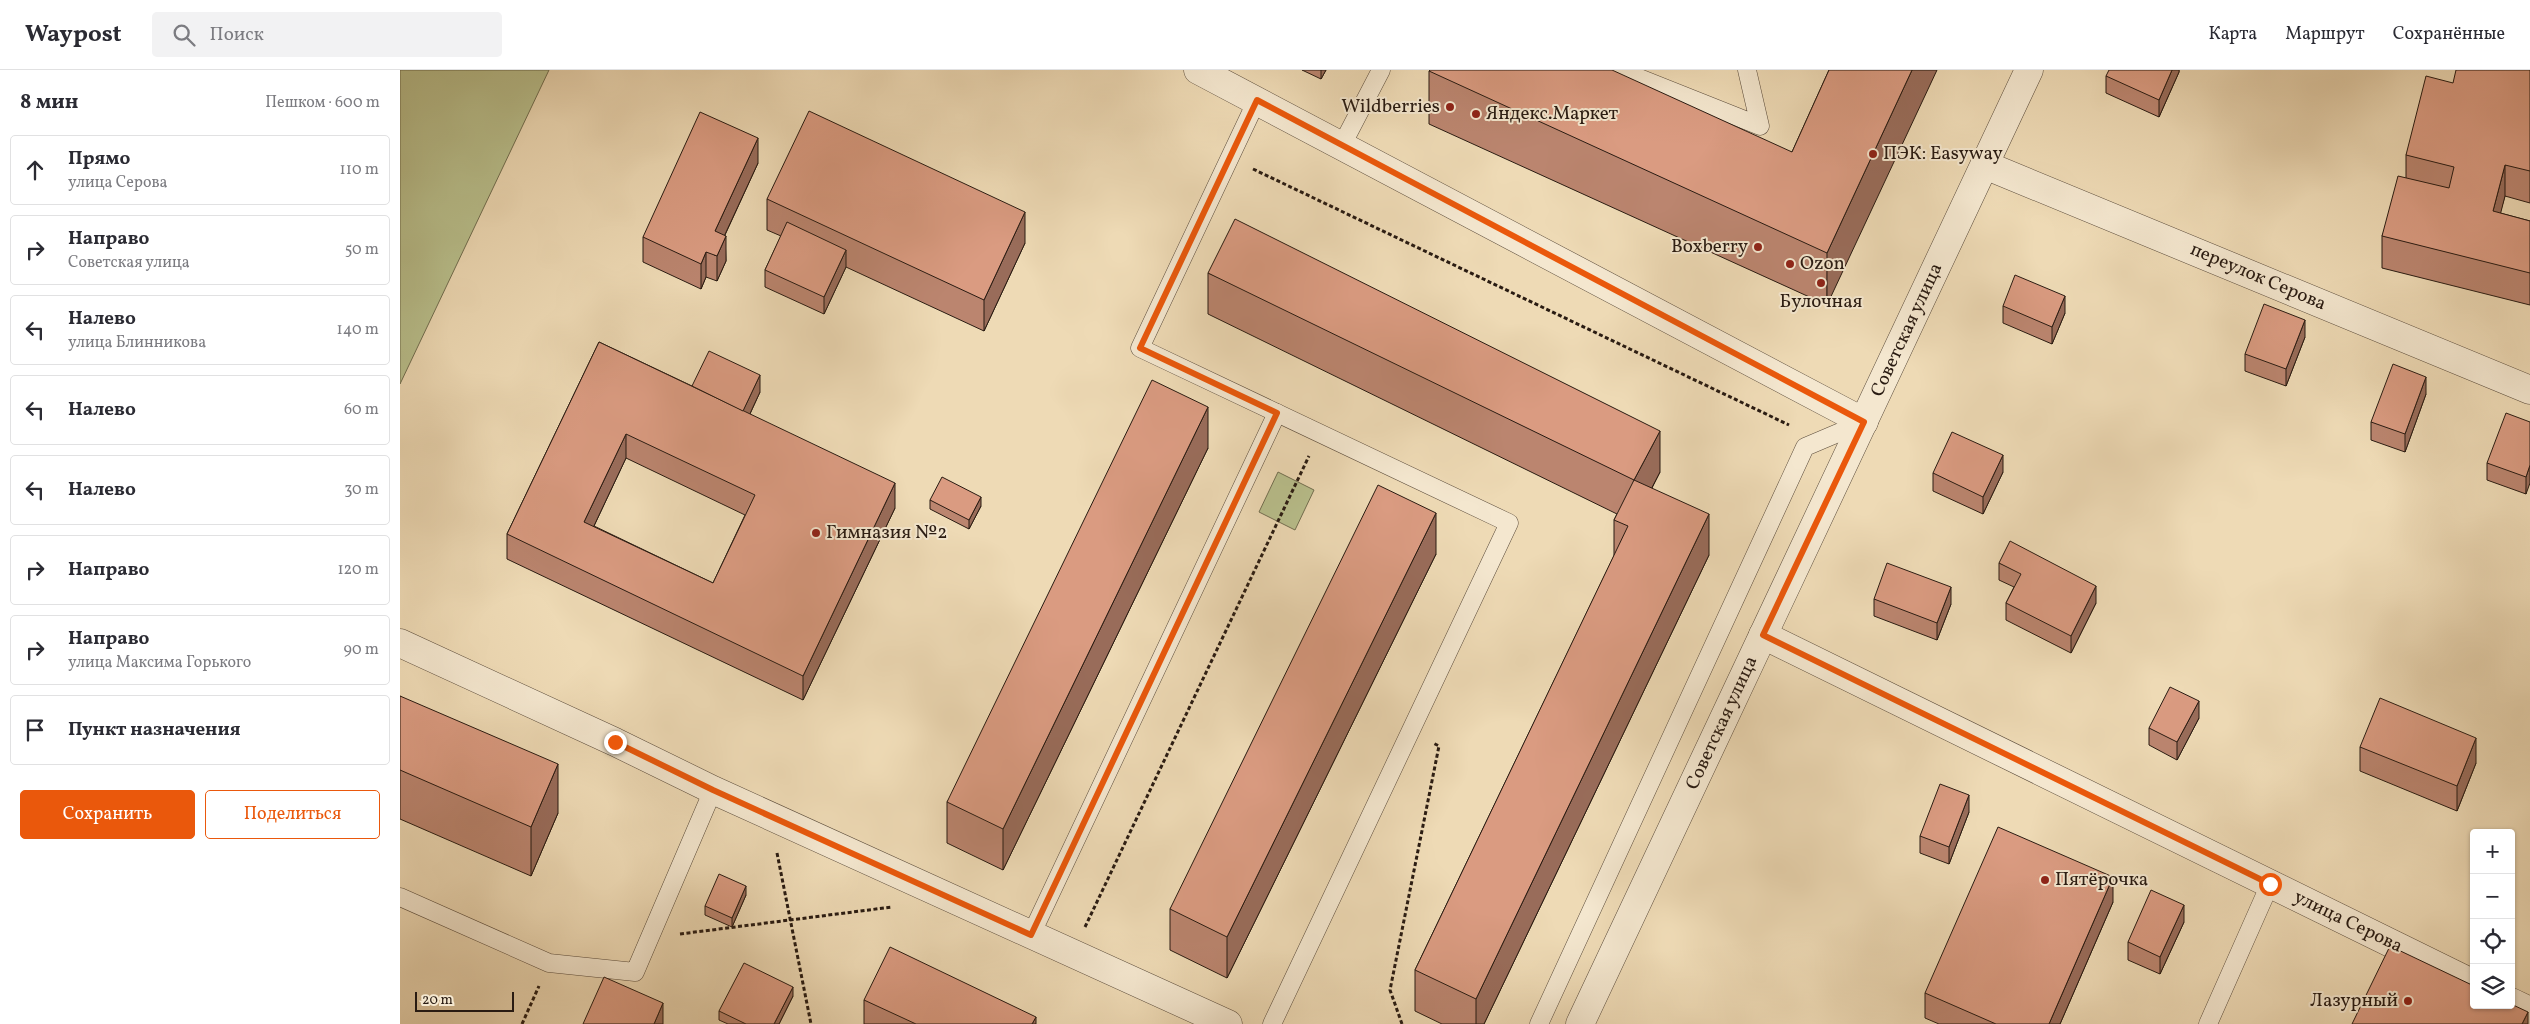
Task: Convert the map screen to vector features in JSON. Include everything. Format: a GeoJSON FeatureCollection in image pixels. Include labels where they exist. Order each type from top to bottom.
{"type":"FeatureCollection","features":[{"type":"Feature","properties":{"kind":"street"},"geometry":{"type":"LineString","coordinates":[[1198,70],[1864,422]]}},
{"type":"Feature","properties":{"kind":"street","name":"Советская улица"},"geometry":{"type":"LineString","coordinates":[[1580,1024],[2030,70]]}},
{"type":"Feature","properties":{"kind":"street","name":"переулок Серова"},"geometry":{"type":"LineString","coordinates":[[1985,165],[2530,390]]}},
{"type":"Feature","properties":{"kind":"street","name":"улица Серова"},"geometry":{"type":"LineString","coordinates":[[1763,635],[2470,982]]}},
{"type":"Feature","properties":{"kind":"street"},"geometry":{"type":"LineString","coordinates":[[400,643],[615,742],[713,790],[1228,1024]]}},
{"type":"Feature","properties":{"kind":"street"},"geometry":{"type":"LineString","coordinates":[[2515,1004],[2530,1011]]}},
{"type":"Feature","properties":{"kind":"lane"},"geometry":{"type":"LineString","coordinates":[[1342,145],[1381,70]]}},
{"type":"Feature","properties":{"kind":"lane"},"geometry":{"type":"LineString","coordinates":[[1619,70],[1760,126],[1747,70]]}},
{"type":"Feature","properties":{"kind":"lane"},"geometry":{"type":"LineString","coordinates":[[1257,100],[1140,348],[1509,523],[1272,1024]]}},
{"type":"Feature","properties":{"kind":"lane"},"geometry":{"type":"LineString","coordinates":[[1031,935],[1277,413]]}},
{"type":"Feature","properties":{"kind":"lane"},"geometry":{"type":"LineString","coordinates":[[1539,1024],[1805,447],[1864,422]]}},
{"type":"Feature","properties":{"kind":"lane"},"geometry":{"type":"LineString","coordinates":[[400,897],[549,963],[635,972],[713,790]]}},
{"type":"Feature","properties":{"kind":"lane"},"geometry":{"type":"LineString","coordinates":[[2208,1024],[2270,884]]}},
{"type":"Feature","properties":{"kind":"path"},"geometry":{"type":"LineString","coordinates":[[1230,158],[1789,425]]}},
{"type":"Feature","properties":{"kind":"path"},"geometry":{"type":"LineString","coordinates":[[1085,928],[1320,433]]}},
{"type":"Feature","properties":{"kind":"path"},"geometry":{"type":"LineString","coordinates":[[1402,1024],[1390,990],[1438,746],[1411,731]]}},
{"type":"Feature","properties":{"kind":"path"},"geometry":{"type":"LineString","coordinates":[[776,850],[811,1024]]}},
{"type":"Feature","properties":{"kind":"path"},"geometry":{"type":"LineString","coordinates":[[651,938],[898,906]]}},
{"type":"Feature","properties":{"kind":"path"},"geometry":{"type":"LineString","coordinates":[[522,1024],[549,963]]}},
{"type":"Feature","properties":{"kind":"green space"},"geometry":{"type":"Polygon","coordinates":[[[400,70],[549,70],[400,384],[400,70]]]}},
{"type":"Feature","properties":{"kind":"green space"},"geometry":{"type":"Polygon","coordinates":[[[1278,472],[1314,490],[1295,530],[1259,512],[1278,472]]]}},
{"type":"Feature","properties":{"kind":"building"},"geometry":{"type":"Polygon","coordinates":[[[1430,70],[1612,70],[1792,152],[1829,70],[1912,70],[1827,253],[1430,70]]]}},
{"type":"Feature","properties":{"kind":"building"},"geometry":{"type":"Polygon","coordinates":[[[2109,70],[2172,70],[2159,100],[2106,76],[2109,70]]]}},
{"type":"Feature","properties":{"kind":"building"},"geometry":{"type":"Polygon","coordinates":[[[2456,70],[2530,70],[2530,171],[2505,165],[2493,211],[2530,221],[2530,273],[2382,236],[2398,176],[2449,188],[2454,167],[2406,155],[2426,76],[2453,83],[2456,70]]]}},
{"type":"Feature","properties":{"kind":"building"},"geometry":{"type":"Polygon","coordinates":[[[809,111],[1025,212],[984,300],[767,199],[809,111]]]}},
{"type":"Feature","properties":{"kind":"building"},"geometry":{"type":"Polygon","coordinates":[[[700,112],[758,138],[715,231],[726,236],[717,256],[706,252],[701,264],[643,237],[700,112]]]}},
{"type":"Feature","properties":{"kind":"building"},"geometry":{"type":"Polygon","coordinates":[[[1235,219],[1660,431],[1634,480],[1208,273],[1235,219]]]}},
{"type":"Feature","properties":{"kind":"building"},"geometry":{"type":"Polygon","coordinates":[[[787,222],[846,250],[824,297],[765,270],[787,222]]]}},
{"type":"Feature","properties":{"kind":"building"},"geometry":{"type":"Polygon","coordinates":[[[2015,275],[2065,296],[2052,327],[2003,306],[2015,275]]]}},
{"type":"Feature","properties":{"kind":"building"},"geometry":{"type":"Polygon","coordinates":[[[2264,304],[2305,320],[2286,369],[2245,354],[2264,304]]]}},
{"type":"Feature","properties":{"kind":"building","name":"Гимназия №2"},"geometry":{"type":"Polygon","coordinates":[[[599,342],[895,483],[803,676],[507,534],[599,342]],[[626,434],[584,522],[713,583],[755,495],[626,434]]]}},
{"type":"Feature","properties":{"kind":"building"},"geometry":{"type":"Polygon","coordinates":[[[709,351],[760,375],[743,411],[692,386],[709,351]]]}},
{"type":"Feature","properties":{"kind":"building"},"geometry":{"type":"Polygon","coordinates":[[[2393,364],[2426,377],[2405,434],[2371,422],[2393,364]]]}},
{"type":"Feature","properties":{"kind":"building"},"geometry":{"type":"Polygon","coordinates":[[[1152,380],[1208,407],[1003,829],[947,802],[1152,380]]]}},
{"type":"Feature","properties":{"kind":"building"},"geometry":{"type":"Polygon","coordinates":[[[2506,413],[2530,422],[2530,465],[2526,477],[2487,463],[2506,413]]]}},
{"type":"Feature","properties":{"kind":"building"},"geometry":{"type":"Polygon","coordinates":[[[1952,432],[2003,455],[1983,497],[1933,473],[1952,432]]]}},
{"type":"Feature","properties":{"kind":"building"},"geometry":{"type":"Polygon","coordinates":[[[942,477],[981,497],[969,520],[930,500],[942,477]]]}},
{"type":"Feature","properties":{"kind":"building"},"geometry":{"type":"Polygon","coordinates":[[[1634,480],[1709,514],[1476,999],[1415,970],[1628,526],[1614,520],[1634,480]]]}},
{"type":"Feature","properties":{"kind":"building"},"geometry":{"type":"Polygon","coordinates":[[[1378,485],[1436,513],[1227,937],[1170,909],[1378,485]]]}},
{"type":"Feature","properties":{"kind":"building"},"geometry":{"type":"Polygon","coordinates":[[[2010,541],[2096,586],[2071,636],[2006,603],[2021,574],[1999,563],[2010,541]]]}},
{"type":"Feature","properties":{"kind":"building"},"geometry":{"type":"Polygon","coordinates":[[[1887,563],[1951,587],[1937,623],[1874,599],[1887,563]]]}},
{"type":"Feature","properties":{"kind":"building"},"geometry":{"type":"Polygon","coordinates":[[[2170,687],[2199,701],[2177,742],[2149,728],[2170,687]]]}},
{"type":"Feature","properties":{"kind":"building"},"geometry":{"type":"Polygon","coordinates":[[[400,696],[558,764],[531,827],[400,770],[400,696]]]}},
{"type":"Feature","properties":{"kind":"building"},"geometry":{"type":"Polygon","coordinates":[[[2380,698],[2476,738],[2457,786],[2360,747],[2380,698]]]}},
{"type":"Feature","properties":{"kind":"building"},"geometry":{"type":"Polygon","coordinates":[[[1940,784],[1969,795],[1949,847],[1920,836],[1940,784]]]}},
{"type":"Feature","properties":{"kind":"building"},"geometry":{"type":"Polygon","coordinates":[[[1998,827],[2113,877],[2049,1024],[1996,1024],[1925,993],[1998,827]]]}},
{"type":"Feature","properties":{"kind":"building"},"geometry":{"type":"Polygon","coordinates":[[[719,874],[746,886],[732,918],[705,906],[719,874]]]}},
{"type":"Feature","properties":{"kind":"building"},"geometry":{"type":"Polygon","coordinates":[[[2151,890],[2184,905],[2160,957],[2128,942],[2151,890]]]}},
{"type":"Feature","properties":{"kind":"building"},"geometry":{"type":"Polygon","coordinates":[[[2390,946],[2470,984],[2470,1009],[2515,1009],[2515,1006],[2528,1012],[2522,1024],[2352,1024],[2390,946]]]}},
{"type":"Feature","properties":{"kind":"building"},"geometry":{"type":"Polygon","coordinates":[[[890,947],[1036,1017],[1032,1024],[916,1024],[864,1000],[890,947]]]}},
{"type":"Feature","properties":{"kind":"building"},"geometry":{"type":"Polygon","coordinates":[[[744,963],[793,987],[774,1024],[746,1024],[719,1011],[744,963]]]}},
{"type":"Feature","properties":{"kind":"building"},"geometry":{"type":"Polygon","coordinates":[[[604,977],[663,1003],[654,1024],[583,1024],[604,977]]]}},
{"type":"Feature","properties":{"kind":"place","name":"Wildberries"},"geometry":{"type":"Point","coordinates":[1450,107]}},
{"type":"Feature","properties":{"kind":"place","name":"Яндекс.Маркет"},"geometry":{"type":"Point","coordinates":[1476,114]}},
{"type":"Feature","properties":{"kind":"place","name":"ПЭК: Easyway"},"geometry":{"type":"Point","coordinates":[1873,154]}},
{"type":"Feature","properties":{"kind":"place","name":"Boxberry"},"geometry":{"type":"Point","coordinates":[1758,247]}},
{"type":"Feature","properties":{"kind":"place","name":"Ozon"},"geometry":{"type":"Point","coordinates":[1790,264]}},
{"type":"Feature","properties":{"kind":"place","name":"Булочная"},"geometry":{"type":"Point","coordinates":[1821,283]}},
{"type":"Feature","properties":{"kind":"place","name":"Гимназия №2"},"geometry":{"type":"Point","coordinates":[816,533]}},
{"type":"Feature","properties":{"kind":"place","name":"Пятёрочка"},"geometry":{"type":"Point","coordinates":[2045,880]}},
{"type":"Feature","properties":{"kind":"place","name":"Лазурный"},"geometry":{"type":"Point","coordinates":[2408,1001]}},
{"type":"Feature","properties":{"kind":"route"},"geometry":{"type":"LineString","coordinates":[[615,742],[713,790],[1031,935],[1277,413],[1140,348],[1257,100],[1864,422],[1763,635],[2270,884]]}}]}
